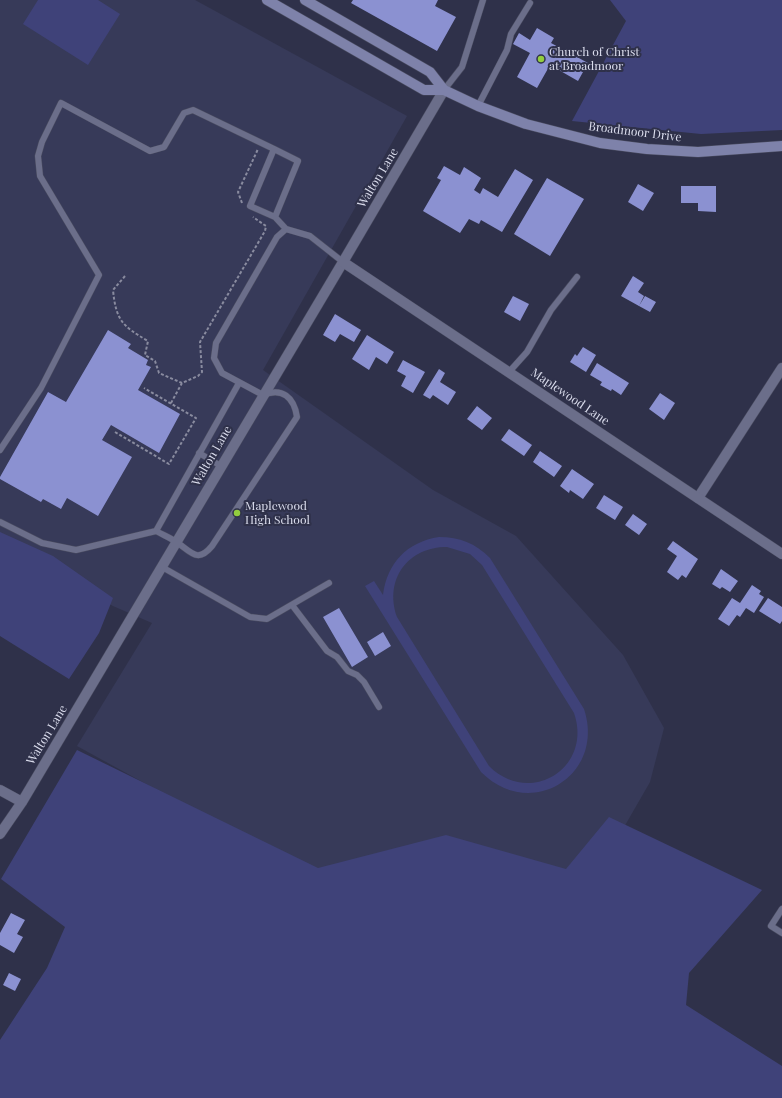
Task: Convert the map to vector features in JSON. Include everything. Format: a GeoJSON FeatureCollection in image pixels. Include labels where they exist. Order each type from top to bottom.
{"type":"FeatureCollection","features":[{"type":"Feature","properties":{"kind":"main road","name":"Broadmoor Drive"},"geometry":{"type":"LineString","coordinates":[[267,0],[424,90],[444,90],[478,106],[526,124],[600,143],[648,149],[698,152],[782,146]]}},
{"type":"Feature","properties":{"kind":"main road","name":"Broadmoor Drive"},"geometry":{"type":"LineString","coordinates":[[305,0],[430,72],[444,90]]}},
{"type":"Feature","properties":{"kind":"street","name":"Walton Lane"},"geometry":{"type":"LineString","coordinates":[[0,834],[20,805],[177,542],[444,90]]}},
{"type":"Feature","properties":{"kind":"street","name":"Maplewood Lane"},"geometry":{"type":"LineString","coordinates":[[343,262],[782,554]]}},
{"type":"Feature","properties":{"kind":"street"},"geometry":{"type":"LineString","coordinates":[[698,498],[782,368]]}},
{"type":"Feature","properties":{"kind":"street"},"geometry":{"type":"LineString","coordinates":[[0,790],[20,805]]}},
{"type":"Feature","properties":{"kind":"street"},"geometry":{"type":"LineString","coordinates":[[0,797],[20,805]]}},
{"type":"Feature","properties":{"kind":"lane"},"geometry":{"type":"LineString","coordinates":[[444,90],[462,66],[483,0]]}},
{"type":"Feature","properties":{"kind":"lane"},"geometry":{"type":"LineString","coordinates":[[478,106],[507,50],[511,34],[530,3]]}},
{"type":"Feature","properties":{"kind":"lane"},"geometry":{"type":"LineString","coordinates":[[0,450],[40,388],[99,275],[40,176],[38,156],[42,142],[61,103],[150,151],[164,147],[184,113],[193,110],[298,161],[275,217]]}},
{"type":"Feature","properties":{"kind":"lane"},"geometry":{"type":"LineString","coordinates":[[274,149],[250,206],[275,217],[286,229],[310,236],[343,262]]}},
{"type":"Feature","properties":{"kind":"lane"},"geometry":{"type":"LineString","coordinates":[[0,522],[42,543],[76,550],[156,531],[177,542],[192,554],[199,556],[206,554],[297,417],[296,406],[290,398],[282,392],[271,392],[263,395],[239,383],[222,373],[214,358],[216,343],[277,237],[286,229]]}},
{"type":"Feature","properties":{"kind":"lane"},"geometry":{"type":"LineString","coordinates":[[509,372],[527,352],[551,310],[577,278]]}},
{"type":"Feature","properties":{"kind":"lane"},"geometry":{"type":"LineString","coordinates":[[156,531],[239,383]]}},
{"type":"Feature","properties":{"kind":"lane"},"geometry":{"type":"LineString","coordinates":[[199,453],[221,466]]}},
{"type":"Feature","properties":{"kind":"lane"},"geometry":{"type":"LineString","coordinates":[[162,567],[250,617],[267,619],[329,583]]}},
{"type":"Feature","properties":{"kind":"lane"},"geometry":{"type":"LineString","coordinates":[[292,605],[327,651],[337,657],[348,671],[357,675],[364,682],[379,706]]}},
{"type":"Feature","properties":{"kind":"lane"},"geometry":{"type":"LineString","coordinates":[[782,909],[771,926],[782,933]]}},
{"type":"Feature","properties":{"kind":"path"},"geometry":{"type":"LineString","coordinates":[[243,206],[238,192],[258,150],[256,147]]}},
{"type":"Feature","properties":{"kind":"path"},"geometry":{"type":"LineString","coordinates":[[171,403],[182,383],[198,376],[202,372],[200,342],[265,231],[266,226],[250,216]]}},
{"type":"Feature","properties":{"kind":"path"},"geometry":{"type":"LineString","coordinates":[[125,276],[113,290],[115,310],[129,330],[148,341],[145,355],[155,361],[159,373],[182,383]]}},
{"type":"Feature","properties":{"kind":"path"},"geometry":{"type":"LineString","coordinates":[[115,432],[169,464],[196,418],[144,388]]}},
{"type":"Feature","properties":{"kind":"shaded area","name":"Maplewood High School"},"geometry":{"type":"Polygon","coordinates":[[[0,0],[195,0],[407,116],[263,370],[433,490],[516,536],[623,655],[664,728],[650,782],[540,973],[514,986],[77,746],[152,623],[113,606],[0,543],[0,0]]]}},
{"type":"Feature","properties":{"kind":"shaded area"},"geometry":{"type":"Polygon","coordinates":[[[38,0],[98,0],[120,14],[88,65],[23,24],[38,0]]]}},
{"type":"Feature","properties":{"kind":"shaded area"},"geometry":{"type":"Polygon","coordinates":[[[610,0],[782,0],[782,130],[701,134],[572,121],[626,21],[610,0]]]}},
{"type":"Feature","properties":{"kind":"shaded area"},"geometry":{"type":"Polygon","coordinates":[[[0,532],[53,556],[113,598],[99,633],[69,679],[0,636],[0,532]]]}},
{"type":"Feature","properties":{"kind":"shaded area"},"geometry":{"type":"Polygon","coordinates":[[[439,537],[454,538],[479,548],[490,558],[584,709],[588,733],[584,754],[574,771],[560,784],[541,791],[521,793],[501,786],[481,772],[365,586],[374,581],[383,595],[389,573],[400,556],[408,549],[439,537]],[[447,547],[433,548],[411,559],[402,568],[397,578],[394,590],[394,603],[397,617],[489,766],[505,778],[522,783],[539,782],[554,776],[566,765],[574,750],[577,733],[574,713],[482,565],[470,554],[447,547]]]}},
{"type":"Feature","properties":{"kind":"shaded area"},"geometry":{"type":"Polygon","coordinates":[[[77,750],[318,868],[446,835],[566,869],[609,817],[762,890],[689,973],[686,1005],[782,1066],[782,1098],[0,1098],[0,1040],[47,968],[65,927],[1,879],[77,750]]]}},
{"type":"Feature","properties":{"kind":"building"},"geometry":{"type":"Polygon","coordinates":[[[353,0],[438,0],[435,6],[456,17],[437,51],[351,3],[353,0]]]}},
{"type":"Feature","properties":{"kind":"building"},"geometry":{"type":"Polygon","coordinates":[[[537,28],[554,38],[551,43],[588,63],[578,81],[550,65],[537,88],[517,77],[530,53],[513,44],[519,33],[530,40],[537,28]]]}},
{"type":"Feature","properties":{"kind":"building"},"geometry":{"type":"Polygon","coordinates":[[[444,166],[460,175],[464,167],[481,178],[474,190],[480,194],[483,188],[498,197],[515,169],[533,180],[502,232],[481,220],[479,224],[469,219],[460,233],[423,211],[441,180],[437,178],[444,166]]]}},
{"type":"Feature","properties":{"kind":"building"},"geometry":{"type":"Polygon","coordinates":[[[547,178],[584,199],[550,256],[514,234],[547,178]]]}},
{"type":"Feature","properties":{"kind":"building"},"geometry":{"type":"Polygon","coordinates":[[[638,184],[654,193],[643,211],[628,202],[638,184]]]}},
{"type":"Feature","properties":{"kind":"building"},"geometry":{"type":"Polygon","coordinates":[[[681,186],[716,186],[716,212],[698,211],[698,203],[681,203],[681,186]]]}},
{"type":"Feature","properties":{"kind":"building"},"geometry":{"type":"Polygon","coordinates":[[[633,276],[644,283],[638,292],[644,296],[639,306],[621,296],[633,276]]]}},
{"type":"Feature","properties":{"kind":"building"},"geometry":{"type":"Polygon","coordinates":[[[513,296],[529,304],[520,321],[504,312],[513,296]]]}},
{"type":"Feature","properties":{"kind":"building"},"geometry":{"type":"Polygon","coordinates":[[[645,296],[656,302],[650,312],[639,306],[645,296]]]}},
{"type":"Feature","properties":{"kind":"building"},"geometry":{"type":"Polygon","coordinates":[[[335,314],[361,330],[354,342],[340,334],[335,342],[323,335],[335,314]]]}},
{"type":"Feature","properties":{"kind":"building"},"geometry":{"type":"Polygon","coordinates":[[[108,330],[131,344],[128,348],[148,360],[146,365],[151,367],[138,390],[180,414],[159,453],[111,425],[102,440],[132,457],[98,516],[67,498],[61,509],[43,499],[41,502],[0,479],[0,477],[48,392],[66,402],[108,330]]]}},
{"type":"Feature","properties":{"kind":"building"},"geometry":{"type":"Polygon","coordinates":[[[367,335],[394,352],[387,364],[376,357],[369,370],[352,359],[367,335]]]}},
{"type":"Feature","properties":{"kind":"building"},"geometry":{"type":"Polygon","coordinates":[[[583,347],[596,355],[586,372],[570,362],[575,354],[577,356],[583,347]]]}},
{"type":"Feature","properties":{"kind":"building"},"geometry":{"type":"Polygon","coordinates":[[[403,360],[425,372],[413,393],[401,386],[406,376],[397,371],[403,360]]]}},
{"type":"Feature","properties":{"kind":"building"},"geometry":{"type":"Polygon","coordinates":[[[597,363],[629,383],[621,395],[612,389],[611,391],[600,385],[602,382],[590,375],[597,363]]]}},
{"type":"Feature","properties":{"kind":"building"},"geometry":{"type":"Polygon","coordinates":[[[439,369],[445,373],[440,382],[456,392],[448,405],[433,395],[430,399],[423,395],[439,369]]]}},
{"type":"Feature","properties":{"kind":"building"},"geometry":{"type":"Polygon","coordinates":[[[660,393],[675,403],[664,420],[649,409],[660,393]]]}},
{"type":"Feature","properties":{"kind":"building"},"geometry":{"type":"Polygon","coordinates":[[[477,406],[492,418],[482,430],[467,419],[477,406]]]}},
{"type":"Feature","properties":{"kind":"building"},"geometry":{"type":"Polygon","coordinates":[[[509,429],[532,445],[524,456],[501,440],[509,429]]]}},
{"type":"Feature","properties":{"kind":"building"},"geometry":{"type":"Polygon","coordinates":[[[540,451],[562,466],[554,477],[533,462],[540,451]]]}},
{"type":"Feature","properties":{"kind":"building"},"geometry":{"type":"Polygon","coordinates":[[[572,469],[594,484],[583,499],[570,490],[569,493],[560,486],[572,469]]]}},
{"type":"Feature","properties":{"kind":"building"},"geometry":{"type":"Polygon","coordinates":[[[604,495],[623,507],[615,520],[596,508],[604,495]]]}},
{"type":"Feature","properties":{"kind":"building"},"geometry":{"type":"Polygon","coordinates":[[[633,514],[647,524],[639,535],[625,525],[633,514]]]}},
{"type":"Feature","properties":{"kind":"building"},"geometry":{"type":"Polygon","coordinates":[[[673,541],[698,559],[686,578],[682,575],[678,580],[667,572],[677,556],[667,549],[673,541]]]}},
{"type":"Feature","properties":{"kind":"building"},"geometry":{"type":"Polygon","coordinates":[[[721,569],[738,581],[730,592],[722,587],[720,589],[712,584],[721,569]]]}},
{"type":"Feature","properties":{"kind":"building"},"geometry":{"type":"Polygon","coordinates":[[[752,585],[761,591],[759,594],[764,597],[754,613],[746,608],[740,617],[737,615],[729,626],[718,619],[732,598],[740,603],[752,585]]]}},
{"type":"Feature","properties":{"kind":"building"},"geometry":{"type":"Polygon","coordinates":[[[768,598],[782,607],[782,621],[780,624],[759,611],[768,598]]]}},
{"type":"Feature","properties":{"kind":"building"},"geometry":{"type":"Polygon","coordinates":[[[339,608],[368,657],[352,667],[323,617],[339,608]]]}},
{"type":"Feature","properties":{"kind":"building"},"geometry":{"type":"Polygon","coordinates":[[[383,632],[391,646],[375,656],[367,642],[383,632]]]}},
{"type":"Feature","properties":{"kind":"building"},"geometry":{"type":"Polygon","coordinates":[[[11,913],[25,920],[17,934],[23,937],[14,953],[0,945],[0,933],[11,913]]]}},
{"type":"Feature","properties":{"kind":"building"},"geometry":{"type":"Polygon","coordinates":[[[9,973],[21,979],[15,991],[3,985],[9,973]]]}},
{"type":"Feature","properties":{"kind":"place","name":"Church of Christ at Broadmoor"},"geometry":{"type":"Point","coordinates":[541,59]}},
{"type":"Feature","properties":{"kind":"place","name":"Maplewood High School"},"geometry":{"type":"Point","coordinates":[237,513]}}]}
